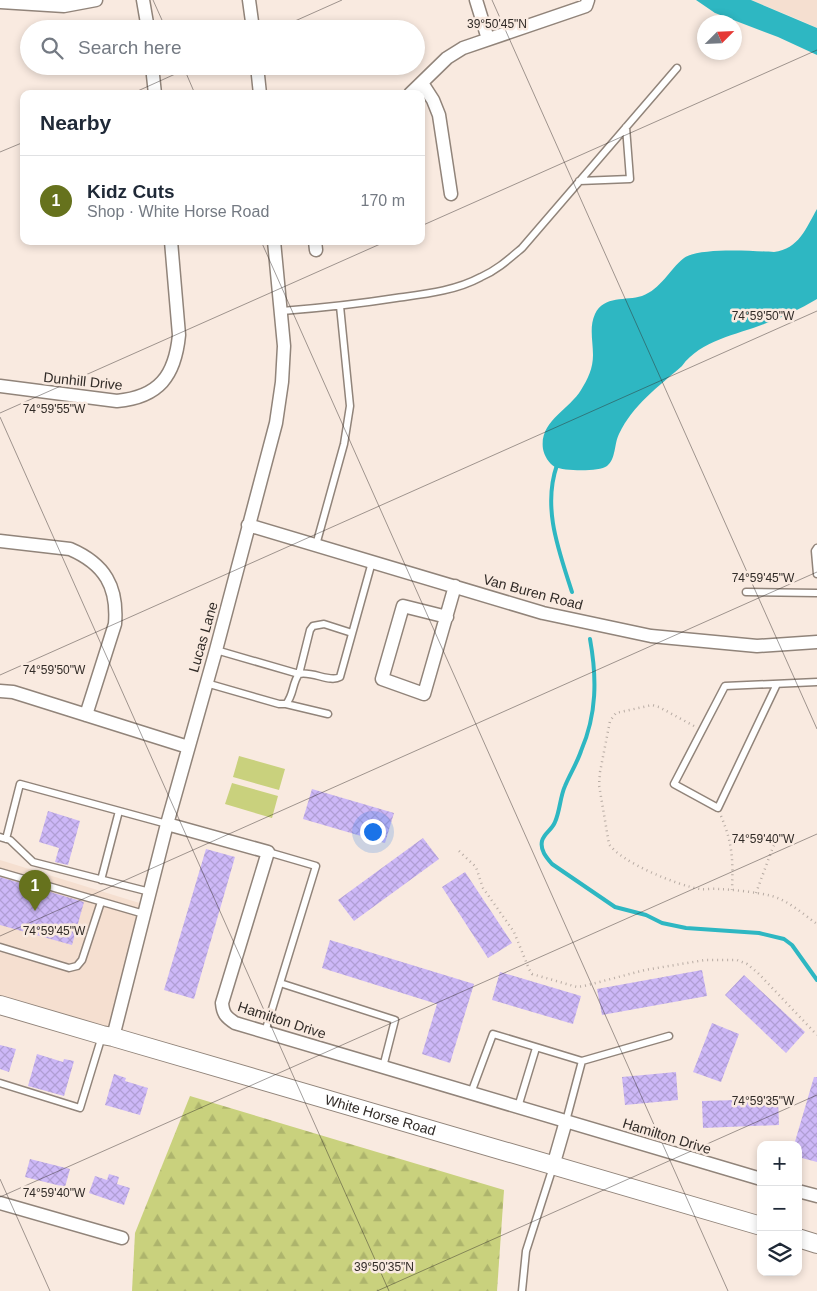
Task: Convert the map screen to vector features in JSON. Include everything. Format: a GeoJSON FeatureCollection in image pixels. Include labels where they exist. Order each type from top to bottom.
{"type":"FeatureCollection","features":[{"type":"Feature","properties":{"kind":"main road","name":"White Horse Road"},"geometry":{"type":"LineString","coordinates":[[0,1005],[757,1225]]}},
{"type":"Feature","properties":{"kind":"main road"},"geometry":{"type":"LineString","coordinates":[[802,1239],[817,1244]]}},
{"type":"Feature","properties":{"kind":"street"},"geometry":{"type":"LineString","coordinates":[[0,2],[64,6],[96,0]]}},
{"type":"Feature","properties":{"kind":"street"},"geometry":{"type":"LineString","coordinates":[[143,0],[146,20]]}},
{"type":"Feature","properties":{"kind":"street"},"geometry":{"type":"LineString","coordinates":[[248,0],[251,20]]}},
{"type":"Feature","properties":{"kind":"street"},"geometry":{"type":"LineString","coordinates":[[476,0],[488,39]]}},
{"type":"Feature","properties":{"kind":"street"},"geometry":{"type":"LineString","coordinates":[[414,90],[447,58],[463,48],[586,6],[588,0]]}},
{"type":"Feature","properties":{"kind":"street"},"geometry":{"type":"LineString","coordinates":[[153,75],[155,90]]}},
{"type":"Feature","properties":{"kind":"street"},"geometry":{"type":"LineString","coordinates":[[259,75],[260,90]]}},
{"type":"Feature","properties":{"kind":"street"},"geometry":{"type":"LineString","coordinates":[[422,83],[439,115],[450,194]]}},
{"type":"Feature","properties":{"kind":"street","name":"Dunhill Drive"},"geometry":{"type":"LineString","coordinates":[[0,386],[117,401],[131,400],[143,396],[154,389],[166,377],[175,363],[178,349],[179,336],[171,245]]}},
{"type":"Feature","properties":{"kind":"street","name":"Lucas Lane"},"geometry":{"type":"LineString","coordinates":[[108,1036],[144,914],[276,423],[282,382],[284,346],[274,245]]}},
{"type":"Feature","properties":{"kind":"street","name":"Van Buren Road"},"geometry":{"type":"LineString","coordinates":[[248,525],[543,613],[651,636],[757,646],[817,642]]}},
{"type":"Feature","properties":{"kind":"street"},"geometry":{"type":"LineString","coordinates":[[0,541],[70,549],[81,553],[94,563],[110,583],[115,597],[115,624],[86,715]]}},
{"type":"Feature","properties":{"kind":"street"},"geometry":{"type":"LineString","coordinates":[[447,616],[403,606],[382,679],[424,694],[447,616],[455,586]]}},
{"type":"Feature","properties":{"kind":"street"},"geometry":{"type":"LineString","coordinates":[[0,691],[13,692],[188,747]]}},
{"type":"Feature","properties":{"kind":"street"},"geometry":{"type":"LineString","coordinates":[[167,824],[268,852]]}},
{"type":"Feature","properties":{"kind":"street","name":"Hamilton Drive"},"geometry":{"type":"LineString","coordinates":[[268,852],[222,1003],[222,1011],[226,1018],[235,1023],[264,1032],[757,1178]]}},
{"type":"Feature","properties":{"kind":"street"},"geometry":{"type":"LineString","coordinates":[[552,1166],[566,1121]]}},
{"type":"Feature","properties":{"kind":"street"},"geometry":{"type":"LineString","coordinates":[[802,1191],[817,1196]]}},
{"type":"Feature","properties":{"kind":"street"},"geometry":{"type":"LineString","coordinates":[[0,1204],[122,1238]]}},
{"type":"Feature","properties":{"kind":"lane"},"geometry":{"type":"LineString","coordinates":[[282,311],[340,306],[435,292],[480,278],[498,268],[522,248],[677,68]]}},
{"type":"Feature","properties":{"kind":"lane"},"geometry":{"type":"LineString","coordinates":[[579,181],[630,179],[626,127]]}},
{"type":"Feature","properties":{"kind":"lane"},"geometry":{"type":"LineString","coordinates":[[316,545],[344,444],[350,406],[340,306]]}},
{"type":"Feature","properties":{"kind":"lane"},"geometry":{"type":"LineString","coordinates":[[817,548],[815,551],[817,574]]}},
{"type":"Feature","properties":{"kind":"lane"},"geometry":{"type":"LineString","coordinates":[[216,650],[299,674],[307,672],[334,680],[340,677],[372,562]]}},
{"type":"Feature","properties":{"kind":"lane"},"geometry":{"type":"LineString","coordinates":[[746,592],[817,593]]}},
{"type":"Feature","properties":{"kind":"lane"},"geometry":{"type":"LineString","coordinates":[[286,704],[290,699],[299,674],[310,630],[313,626],[324,624],[352,632]]}},
{"type":"Feature","properties":{"kind":"lane"},"geometry":{"type":"LineString","coordinates":[[777,684],[718,808],[674,784],[725,686],[817,682]]}},
{"type":"Feature","properties":{"kind":"lane"},"geometry":{"type":"LineString","coordinates":[[206,683],[278,704],[286,704],[328,714]]}},
{"type":"Feature","properties":{"kind":"lane"},"geometry":{"type":"LineString","coordinates":[[150,892],[33,862],[10,840],[3,838],[20,784],[167,824]]}},
{"type":"Feature","properties":{"kind":"lane"},"geometry":{"type":"LineString","coordinates":[[101,880],[119,811]]}},
{"type":"Feature","properties":{"kind":"lane"},"geometry":{"type":"LineString","coordinates":[[264,1032],[316,866],[268,852]]}},
{"type":"Feature","properties":{"kind":"lane"},"geometry":{"type":"LineString","coordinates":[[0,872],[144,914]]}},
{"type":"Feature","properties":{"kind":"lane"},"geometry":{"type":"LineString","coordinates":[[0,947],[69,968],[77,966],[82,960],[102,902]]}},
{"type":"Feature","properties":{"kind":"lane"},"geometry":{"type":"LineString","coordinates":[[280,983],[395,1020],[383,1067]]}},
{"type":"Feature","properties":{"kind":"lane"},"geometry":{"type":"LineString","coordinates":[[471,1093],[493,1034],[582,1061],[669,1036]]}},
{"type":"Feature","properties":{"kind":"lane"},"geometry":{"type":"LineString","coordinates":[[0,1083],[80,1108],[108,1036]]}},
{"type":"Feature","properties":{"kind":"lane"},"geometry":{"type":"LineString","coordinates":[[518,1107],[536,1048]]}},
{"type":"Feature","properties":{"kind":"lane"},"geometry":{"type":"LineString","coordinates":[[566,1121],[582,1061]]}},
{"type":"Feature","properties":{"kind":"lane"},"geometry":{"type":"LineString","coordinates":[[522,1291],[526,1251],[552,1166]]}},
{"type":"Feature","properties":{"kind":"path"},"geometry":{"type":"LineString","coordinates":[[702,731],[652,705],[616,713],[610,721],[599,785],[607,835],[614,851],[666,879],[701,890],[732,890],[774,897],[792,905],[817,924]]}},
{"type":"Feature","properties":{"kind":"path"},"geometry":{"type":"LineString","coordinates":[[718,808],[731,843],[733,859],[732,890]]}},
{"type":"Feature","properties":{"kind":"path"},"geometry":{"type":"LineString","coordinates":[[756,893],[773,847],[781,834]]}},
{"type":"Feature","properties":{"kind":"path"},"geometry":{"type":"LineString","coordinates":[[459,851],[476,867],[483,888],[514,932],[532,974],[577,987],[644,970],[704,960],[737,960],[747,964],[758,973],[817,1035]]}},
{"type":"Feature","properties":{"kind":"shaded area"},"geometry":{"type":"Polygon","coordinates":[[[751,0],[817,0],[817,28],[802,21],[751,0]]]}},
{"type":"Feature","properties":{"kind":"shaded area"},"geometry":{"type":"Polygon","coordinates":[[[0,860],[146,905],[113,1037],[0,1005],[0,860]]]}},
{"type":"Feature","properties":{"kind":"green space"},"geometry":{"type":"Polygon","coordinates":[[[239,756],[285,769],[279,790],[233,777],[239,756]]]}},
{"type":"Feature","properties":{"kind":"green space"},"geometry":{"type":"Polygon","coordinates":[[[232,783],[278,796],[272,818],[225,804],[232,783]]]}},
{"type":"Feature","properties":{"kind":"green space"},"geometry":{"type":"Polygon","coordinates":[[[190,1096],[504,1190],[497,1291],[132,1291],[135,1233],[190,1096]]]}},
{"type":"Feature","properties":{"kind":"water"},"geometry":{"type":"Polygon","coordinates":[[[696,0],[751,0],[817,28],[817,55],[742,23],[742,15],[720,15],[696,0]]]}},
{"type":"Feature","properties":{"kind":"water"},"geometry":{"type":"Polygon","coordinates":[[[817,209],[817,299],[778,319],[709,344],[690,357],[631,414],[617,438],[612,459],[607,466],[589,470],[573,470],[555,467],[551,464],[543,449],[543,439],[550,423],[576,397],[588,378],[593,360],[592,324],[599,308],[610,301],[642,296],[649,293],[684,258],[692,255],[714,251],[774,252],[790,247],[801,237],[817,209]]]}},
{"type":"Feature","properties":{"kind":"building"},"geometry":{"type":"Polygon","coordinates":[[[312,789],[394,813],[385,843],[303,819],[312,789]]]}},
{"type":"Feature","properties":{"kind":"building"},"geometry":{"type":"Polygon","coordinates":[[[48,811],[80,821],[68,865],[55,862],[59,848],[39,842],[48,811]]]}},
{"type":"Feature","properties":{"kind":"building"},"geometry":{"type":"Polygon","coordinates":[[[423,838],[439,859],[354,921],[338,900],[423,838]]]}},
{"type":"Feature","properties":{"kind":"building"},"geometry":{"type":"Polygon","coordinates":[[[206,849],[235,857],[194,999],[164,990],[206,849]]]}},
{"type":"Feature","properties":{"kind":"building"},"geometry":{"type":"Polygon","coordinates":[[[465,872],[512,943],[488,958],[442,887],[465,872]]]}},
{"type":"Feature","properties":{"kind":"building"},"geometry":{"type":"Polygon","coordinates":[[[0,877],[84,902],[72,945],[0,925],[0,877]]]}},
{"type":"Feature","properties":{"kind":"building"},"geometry":{"type":"Polygon","coordinates":[[[330,940],[474,984],[450,1063],[422,1054],[437,1004],[322,968],[330,940]]]}},
{"type":"Feature","properties":{"kind":"building"},"geometry":{"type":"Polygon","coordinates":[[[702,970],[707,996],[602,1015],[597,989],[702,970]]]}},
{"type":"Feature","properties":{"kind":"building"},"geometry":{"type":"Polygon","coordinates":[[[500,972],[581,996],[573,1024],[492,1000],[500,972]]]}},
{"type":"Feature","properties":{"kind":"building"},"geometry":{"type":"Polygon","coordinates":[[[744,975],[805,1032],[786,1053],[725,995],[744,975]]]}},
{"type":"Feature","properties":{"kind":"building"},"geometry":{"type":"Polygon","coordinates":[[[712,1023],[739,1034],[721,1082],[693,1072],[712,1023]]]}},
{"type":"Feature","properties":{"kind":"building"},"geometry":{"type":"Polygon","coordinates":[[[0,1045],[16,1049],[9,1072],[0,1069],[0,1045]]]}},
{"type":"Feature","properties":{"kind":"building"},"geometry":{"type":"Polygon","coordinates":[[[37,1054],[63,1062],[64,1059],[74,1061],[64,1096],[28,1086],[37,1054]]]}},
{"type":"Feature","properties":{"kind":"building"},"geometry":{"type":"Polygon","coordinates":[[[676,1072],[678,1100],[625,1105],[622,1077],[676,1072]]]}},
{"type":"Feature","properties":{"kind":"building"},"geometry":{"type":"Polygon","coordinates":[[[114,1074],[126,1078],[125,1081],[148,1088],[140,1115],[105,1105],[114,1074]]]}},
{"type":"Feature","properties":{"kind":"building"},"geometry":{"type":"Polygon","coordinates":[[[814,1077],[817,1077],[817,1162],[802,1158],[802,1141],[795,1141],[814,1077]]]}},
{"type":"Feature","properties":{"kind":"building"},"geometry":{"type":"Polygon","coordinates":[[[778,1099],[779,1125],[703,1128],[702,1101],[778,1099]]]}},
{"type":"Feature","properties":{"kind":"building"},"geometry":{"type":"Polygon","coordinates":[[[30,1159],[70,1169],[65,1187],[25,1177],[30,1159]]]}},
{"type":"Feature","properties":{"kind":"building"},"geometry":{"type":"Polygon","coordinates":[[[109,1174],[119,1177],[117,1184],[130,1188],[124,1205],[89,1193],[95,1176],[107,1180],[109,1174]]]}},
{"type":"Feature","properties":{"kind":"waterway"},"geometry":{"type":"LineString","coordinates":[[557,465],[551,497],[552,513],[558,545],[572,592]]}},
{"type":"Feature","properties":{"kind":"waterway"},"geometry":{"type":"LineString","coordinates":[[590,639],[594,668],[593,710],[586,737],[563,790],[555,822],[542,841],[542,847],[546,856],[552,864],[615,907],[646,915],[662,923],[686,928],[759,933],[784,939],[792,945],[817,980]]}},
{"type":"Feature","properties":{"kind":"place","name":"Kidz Cuts"},"geometry":{"type":"Point","coordinates":[35,911]}}]}
